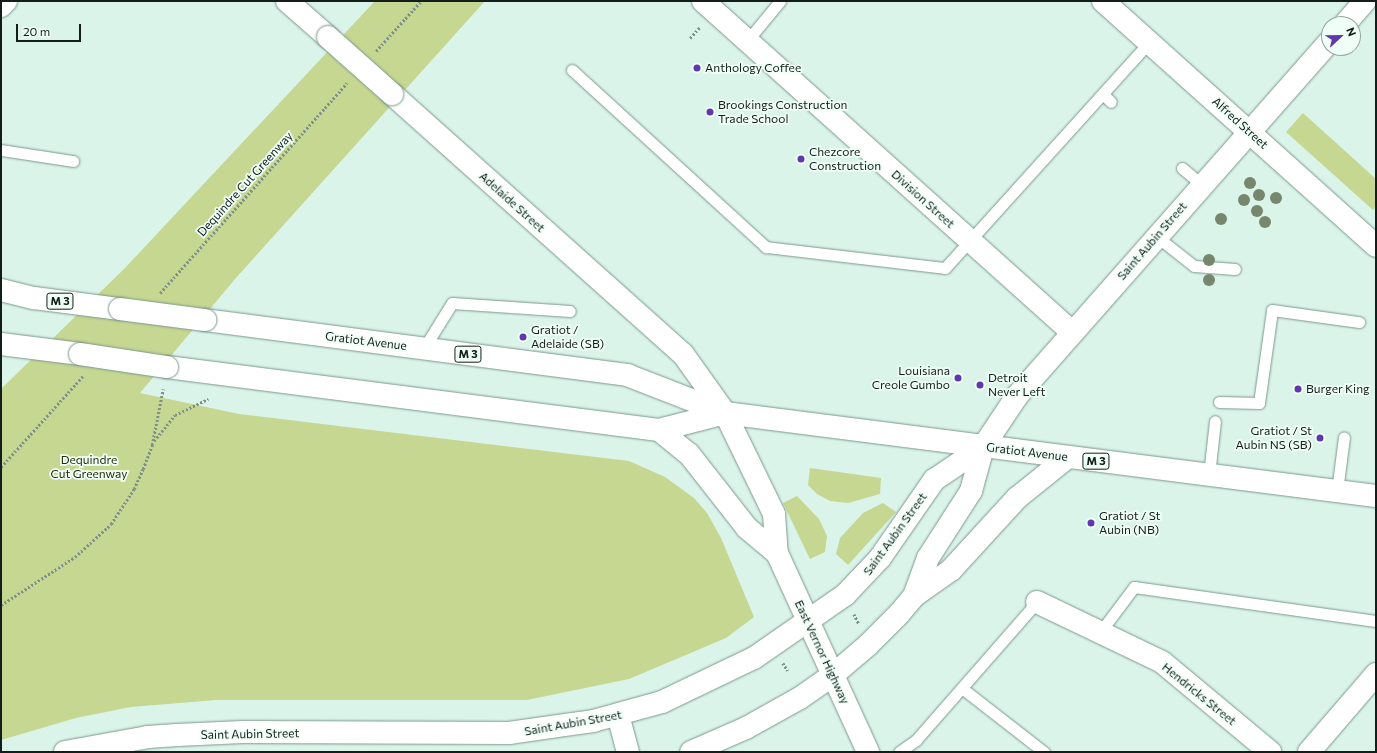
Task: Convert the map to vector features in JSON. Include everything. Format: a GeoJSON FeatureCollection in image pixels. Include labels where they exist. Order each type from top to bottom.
{"type":"FeatureCollection","features":[{"type":"Feature","properties":{"kind":"main road"},"geometry":{"type":"LineString","coordinates":[[1,6],[6,1]]}},
{"type":"Feature","properties":{"kind":"main road","name":"Adelaide Street"},"geometry":{"type":"LineString","coordinates":[[287,1],[683,354],[725,413]]}},
{"type":"Feature","properties":{"kind":"main road","name":"Division Street"},"geometry":{"type":"LineString","coordinates":[[702,1],[1072,332]]}},
{"type":"Feature","properties":{"kind":"main road","name":"Alfred Street"},"geometry":{"type":"LineString","coordinates":[[1103,1],[1376,246]]}},
{"type":"Feature","properties":{"kind":"main road"},"geometry":{"type":"LineString","coordinates":[[1352,16],[1365,1]]}},
{"type":"Feature","properties":{"kind":"main road","name":"Saint Aubin Street"},"geometry":{"type":"LineString","coordinates":[[691,752],[769,716],[833,676],[868,645],[914,596],[928,558],[971,491],[984,447],[1017,396],[1156,236],[1321,51]]}},
{"type":"Feature","properties":{"kind":"main road","name":"Gratiot Avenue"},"geometry":{"type":"LineString","coordinates":[[1,290],[34,298],[627,375],[725,413],[1376,496]]}},
{"type":"Feature","properties":{"kind":"main road","name":"Gratiot Avenue"},"geometry":{"type":"LineString","coordinates":[[1,344],[83,364],[167,367],[659,430],[725,413]]}},
{"type":"Feature","properties":{"kind":"main road","name":"East Vernor Highway"},"geometry":{"type":"LineString","coordinates":[[725,413],[774,514],[777,552],[868,752]]}},
{"type":"Feature","properties":{"kind":"main road","name":"East Vernor Highway"},"geometry":{"type":"LineString","coordinates":[[659,430],[689,454],[747,528],[777,552]]}},
{"type":"Feature","properties":{"kind":"main road","name":"Saint Aubin Street"},"geometry":{"type":"LineString","coordinates":[[65,752],[148,737],[243,732],[509,733],[551,729],[618,715],[662,702],[708,682],[754,658],[808,623],[845,595],[868,574],[934,480],[984,447]]}},
{"type":"Feature","properties":{"kind":"main road"},"geometry":{"type":"LineString","coordinates":[[914,596],[951,570],[1016,498],[1068,457]]}},
{"type":"Feature","properties":{"kind":"main road","name":"Hendricks Street"},"geometry":{"type":"LineString","coordinates":[[1037,602],[1101,631],[1162,662],[1270,752]]}},
{"type":"Feature","properties":{"kind":"main road"},"geometry":{"type":"LineString","coordinates":[[1309,752],[1376,674]]}},
{"type":"Feature","properties":{"kind":"main road"},"geometry":{"type":"LineString","coordinates":[[618,715],[628,752]]}},
{"type":"Feature","properties":{"kind":"lane"},"geometry":{"type":"LineString","coordinates":[[747,41],[780,1]]}},
{"type":"Feature","properties":{"kind":"lane"},"geometry":{"type":"LineString","coordinates":[[572,70],[766,247],[946,268],[971,242],[1149,42]]}},
{"type":"Feature","properties":{"kind":"lane"},"geometry":{"type":"LineString","coordinates":[[1103,94],[1111,102]]}},
{"type":"Feature","properties":{"kind":"lane"},"geometry":{"type":"LineString","coordinates":[[1,150],[73,161]]}},
{"type":"Feature","properties":{"kind":"lane"},"geometry":{"type":"LineString","coordinates":[[1182,168],[1202,184]]}},
{"type":"Feature","properties":{"kind":"lane"},"geometry":{"type":"LineString","coordinates":[[1156,236],[1194,266],[1235,269]]}},
{"type":"Feature","properties":{"kind":"lane"},"geometry":{"type":"LineString","coordinates":[[424,348],[452,303],[570,311]]}},
{"type":"Feature","properties":{"kind":"lane"},"geometry":{"type":"LineString","coordinates":[[1219,402],[1259,403],[1272,310],[1359,322]]}},
{"type":"Feature","properties":{"kind":"lane"},"geometry":{"type":"LineString","coordinates":[[1209,475],[1215,421]]}},
{"type":"Feature","properties":{"kind":"lane"},"geometry":{"type":"LineString","coordinates":[[1337,491],[1344,437]]}},
{"type":"Feature","properties":{"kind":"lane"},"geometry":{"type":"LineString","coordinates":[[1101,631],[1134,587],[1376,620]]}},
{"type":"Feature","properties":{"kind":"lane"},"geometry":{"type":"LineString","coordinates":[[899,752],[916,740],[963,689],[1037,602]]}},
{"type":"Feature","properties":{"kind":"lane"},"geometry":{"type":"LineString","coordinates":[[963,689],[1044,752]]}},
{"type":"Feature","properties":{"kind":"path"},"geometry":{"type":"LineString","coordinates":[[374,53],[421,1]]}},
{"type":"Feature","properties":{"kind":"path"},"geometry":{"type":"LineString","coordinates":[[690,38],[699,28]]}},
{"type":"Feature","properties":{"kind":"path","name":"Dequindre Cut Greenway"},"geometry":{"type":"LineString","coordinates":[[154,299],[348,82]]}},
{"type":"Feature","properties":{"kind":"path"},"geometry":{"type":"LineString","coordinates":[[1,467],[83,364]]}},
{"type":"Feature","properties":{"kind":"path"},"geometry":{"type":"LineString","coordinates":[[152,445],[167,367]]}},
{"type":"Feature","properties":{"kind":"path"},"geometry":{"type":"LineString","coordinates":[[1,606],[75,557],[106,529],[134,489],[159,432],[175,415],[208,399]]}},
{"type":"Feature","properties":{"kind":"path"},"geometry":{"type":"LineString","coordinates":[[852,612],[862,628]]}},
{"type":"Feature","properties":{"kind":"path"},"geometry":{"type":"LineString","coordinates":[[782,661],[788,671]]}},
{"type":"Feature","properties":{"kind":"green space"},"geometry":{"type":"Polygon","coordinates":[[[375,1],[485,1],[235,279],[140,393],[239,414],[629,461],[665,477],[694,498],[707,513],[721,538],[754,617],[726,638],[629,679],[527,700],[216,700],[131,707],[76,718],[1,740],[1,389],[125,268],[375,1]]]}},
{"type":"Feature","properties":{"kind":"green space"},"geometry":{"type":"Polygon","coordinates":[[[1303,113],[1376,179],[1376,206],[1373,210],[1286,132],[1303,113]]]}},
{"type":"Feature","properties":{"kind":"green space"},"geometry":{"type":"Polygon","coordinates":[[[810,468],[881,478],[880,494],[848,503],[830,501],[817,494],[808,485],[810,468]]]}},
{"type":"Feature","properties":{"kind":"green space"},"geometry":{"type":"Polygon","coordinates":[[[797,496],[819,519],[827,536],[825,552],[810,559],[783,503],[797,496]]]}},
{"type":"Feature","properties":{"kind":"green space"},"geometry":{"type":"Polygon","coordinates":[[[883,503],[896,512],[848,565],[836,554],[840,538],[863,513],[883,503]]]}},
{"type":"Feature","properties":{"kind":"place","name":"Anthology Coffee"},"geometry":{"type":"Point","coordinates":[697,68]}},
{"type":"Feature","properties":{"kind":"place","name":"Brookings Construction Trade School"},"geometry":{"type":"Point","coordinates":[710,112]}},
{"type":"Feature","properties":{"kind":"place","name":"Chezcore Construction"},"geometry":{"type":"Point","coordinates":[801,159]}},
{"type":"Feature","properties":{"kind":"place","name":"Gratiot / Adelaide (SB)"},"geometry":{"type":"Point","coordinates":[523,337]}},
{"type":"Feature","properties":{"kind":"place","name":"Louisiana Creole Gumbo"},"geometry":{"type":"Point","coordinates":[958,378]}},
{"type":"Feature","properties":{"kind":"place","name":"Detroit Never Left"},"geometry":{"type":"Point","coordinates":[980,385]}},
{"type":"Feature","properties":{"kind":"place","name":"Burger King"},"geometry":{"type":"Point","coordinates":[1298,389]}},
{"type":"Feature","properties":{"kind":"place","name":"Gratiot / St Aubin NS (SB)"},"geometry":{"type":"Point","coordinates":[1320,438]}},
{"type":"Feature","properties":{"kind":"place","name":"Gratiot / St Aubin (NB)"},"geometry":{"type":"Point","coordinates":[1091,523]}}]}
